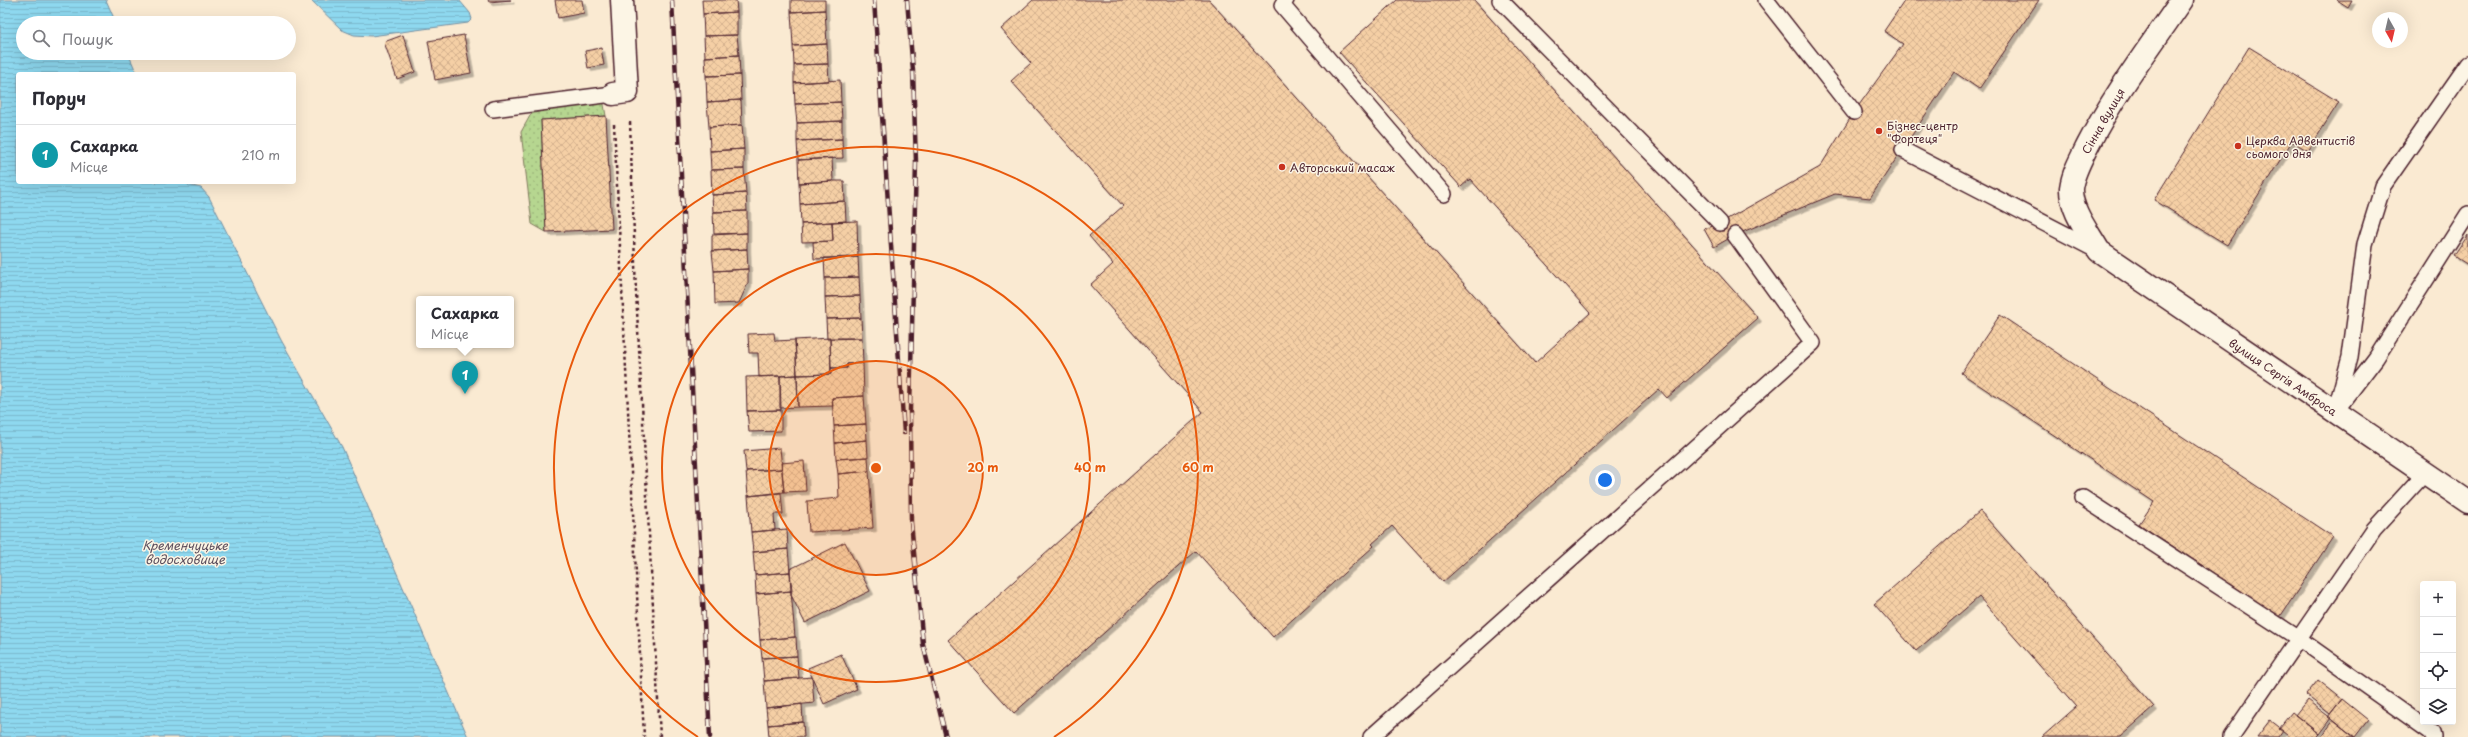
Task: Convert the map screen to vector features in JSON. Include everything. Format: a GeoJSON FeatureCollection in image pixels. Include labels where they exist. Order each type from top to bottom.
{"type":"FeatureCollection","features":[{"type":"Feature","properties":{"kind":"street"},"geometry":{"type":"LineString","coordinates":[[620,93],[622,0]]}},
{"type":"Feature","properties":{"kind":"street","name":"Сінна вулиця"},"geometry":{"type":"LineString","coordinates":[[2099,251],[2072,202],[2071,188],[2074,175],[2101,120],[2182,0]]}},
{"type":"Feature","properties":{"kind":"street","name":"вулиця Сергія Амброса"},"geometry":{"type":"LineString","coordinates":[[2099,251],[2468,502]]}},
{"type":"Feature","properties":{"kind":"lane"},"geometry":{"type":"LineString","coordinates":[[1286,0],[1282,5],[1444,194]]}},
{"type":"Feature","properties":{"kind":"lane"},"geometry":{"type":"LineString","coordinates":[[1500,0],[1720,223]]}},
{"type":"Feature","properties":{"kind":"lane"},"geometry":{"type":"LineString","coordinates":[[1766,0],[1854,112]]}},
{"type":"Feature","properties":{"kind":"lane"},"geometry":{"type":"LineString","coordinates":[[2335,412],[2350,357],[2365,244],[2383,186],[2468,64]]}},
{"type":"Feature","properties":{"kind":"lane"},"geometry":{"type":"LineString","coordinates":[[493,109],[620,93]]}},
{"type":"Feature","properties":{"kind":"lane"},"geometry":{"type":"LineString","coordinates":[[1902,150],[2099,251]]}},
{"type":"Feature","properties":{"kind":"lane"},"geometry":{"type":"LineString","coordinates":[[2335,412],[2376,358],[2468,214]]}},
{"type":"Feature","properties":{"kind":"lane"},"geometry":{"type":"LineString","coordinates":[[1371,737],[1813,343],[1735,235]]}},
{"type":"Feature","properties":{"kind":"lane"},"geometry":{"type":"LineString","coordinates":[[2231,737],[2374,529],[2425,473]]}},
{"type":"Feature","properties":{"kind":"lane"},"geometry":{"type":"LineString","coordinates":[[2083,498],[2298,638],[2432,733],[2434,737]]}},
{"type":"Feature","properties":{"kind":"path"},"geometry":{"type":"LineString","coordinates":[[620,93],[617,213],[644,737]]}},
{"type":"Feature","properties":{"kind":"path"},"geometry":{"type":"LineString","coordinates":[[620,93],[660,737]]}},
{"type":"Feature","properties":{"kind":"green space"},"geometry":{"type":"Polygon","coordinates":[[[603,99],[606,116],[541,120],[546,232],[532,224],[521,132],[531,114],[582,100],[603,99]]]}},
{"type":"Feature","properties":{"kind":"water","name":"Кременчуцьке водосховище"},"geometry":{"type":"Polygon","coordinates":[[[0,0],[106,0],[113,16],[16,16],[16,60],[131,60],[136,72],[16,72],[16,184],[188,184],[201,188],[209,197],[281,340],[342,447],[468,737],[0,737],[0,0]]]}},
{"type":"Feature","properties":{"kind":"water"},"geometry":{"type":"Polygon","coordinates":[[[311,0],[459,0],[470,13],[472,19],[468,23],[371,36],[354,35],[342,30],[311,0]]]}},
{"type":"Feature","properties":{"kind":"building"},"geometry":{"type":"Polygon","coordinates":[[[488,0],[511,0],[489,2],[488,0]]]}},
{"type":"Feature","properties":{"kind":"building"},"geometry":{"type":"Polygon","coordinates":[[[555,0],[582,0],[584,13],[558,18],[555,0]]]}},
{"type":"Feature","properties":{"kind":"building"},"geometry":{"type":"Polygon","coordinates":[[[702,0],[736,0],[737,12],[703,14],[702,0]]]}},
{"type":"Feature","properties":{"kind":"building"},"geometry":{"type":"Polygon","coordinates":[[[791,0],[825,0],[825,10],[791,12],[791,0]]]}},
{"type":"Feature","properties":{"kind":"building"},"geometry":{"type":"Polygon","coordinates":[[[1033,0],[1209,0],[1535,363],[1590,313],[1470,179],[1461,187],[1339,52],[1397,0],[1474,0],[1758,318],[1667,398],[1659,389],[1443,582],[1392,526],[1372,544],[1374,546],[1273,637],[1196,551],[1014,713],[948,640],[1203,412],[1090,285],[1113,264],[1089,236],[1123,206],[1011,81],[1031,63],[1001,29],[1033,0]]]}},
{"type":"Feature","properties":{"kind":"building","name":"Бізнес-центр \"Фортеця\""},"geometry":{"type":"Polygon","coordinates":[[[1905,0],[2039,0],[1979,89],[1954,72],[1870,198],[1835,194],[1735,235],[1714,247],[1704,229],[1720,223],[1820,167],[1854,112],[1903,44],[1884,31],[1905,0]]]}},
{"type":"Feature","properties":{"kind":"building"},"geometry":{"type":"Polygon","coordinates":[[[2337,0],[2352,0],[2348,7],[2337,0]]]}},
{"type":"Feature","properties":{"kind":"building"},"geometry":{"type":"Polygon","coordinates":[[[825,10],[827,44],[793,46],[791,12],[825,10]]]}},
{"type":"Feature","properties":{"kind":"building"},"geometry":{"type":"Polygon","coordinates":[[[737,12],[737,35],[704,36],[703,14],[737,12]]]}},
{"type":"Feature","properties":{"kind":"building"},"geometry":{"type":"Polygon","coordinates":[[[403,35],[415,72],[397,79],[384,42],[403,35]]]}},
{"type":"Feature","properties":{"kind":"building"},"geometry":{"type":"Polygon","coordinates":[[[464,35],[471,73],[435,80],[428,41],[464,35]]]}},
{"type":"Feature","properties":{"kind":"building"},"geometry":{"type":"Polygon","coordinates":[[[737,35],[739,55],[705,57],[704,36],[737,35]]]}},
{"type":"Feature","properties":{"kind":"building"},"geometry":{"type":"Polygon","coordinates":[[[827,44],[828,64],[794,65],[793,46],[827,44]]]}},
{"type":"Feature","properties":{"kind":"building","name":"Церква Адвентистів сьомого дня"},"geometry":{"type":"Polygon","coordinates":[[[2249,47],[2339,102],[2308,151],[2292,141],[2227,245],[2154,200],[2249,47]]]}},
{"type":"Feature","properties":{"kind":"building"},"geometry":{"type":"Polygon","coordinates":[[[601,48],[604,65],[588,68],[585,51],[601,48]]]}},
{"type":"Feature","properties":{"kind":"building"},"geometry":{"type":"Polygon","coordinates":[[[739,55],[740,75],[706,76],[705,57],[739,55]]]}},
{"type":"Feature","properties":{"kind":"building"},"geometry":{"type":"Polygon","coordinates":[[[828,64],[829,81],[794,83],[794,65],[828,64]]]}},
{"type":"Feature","properties":{"kind":"building"},"geometry":{"type":"Polygon","coordinates":[[[740,75],[741,100],[707,102],[706,76],[740,75]]]}},
{"type":"Feature","properties":{"kind":"building"},"geometry":{"type":"Polygon","coordinates":[[[840,80],[841,102],[795,104],[794,83],[840,80]]]}},
{"type":"Feature","properties":{"kind":"building"},"geometry":{"type":"Polygon","coordinates":[[[741,100],[742,125],[709,127],[707,102],[741,100]]]}},
{"type":"Feature","properties":{"kind":"building"},"geometry":{"type":"Polygon","coordinates":[[[841,102],[842,121],[797,123],[795,104],[841,102]]]}},
{"type":"Feature","properties":{"kind":"building"},"geometry":{"type":"Polygon","coordinates":[[[606,116],[612,229],[546,232],[541,120],[606,116]]]}},
{"type":"Feature","properties":{"kind":"building"},"geometry":{"type":"Polygon","coordinates":[[[842,121],[842,139],[797,141],[797,123],[842,121]]]}},
{"type":"Feature","properties":{"kind":"building"},"geometry":{"type":"Polygon","coordinates":[[[742,125],[744,149],[710,151],[709,127],[742,125]]]}},
{"type":"Feature","properties":{"kind":"building"},"geometry":{"type":"Polygon","coordinates":[[[842,139],[843,158],[798,160],[797,141],[842,139]]]}},
{"type":"Feature","properties":{"kind":"building"},"geometry":{"type":"Polygon","coordinates":[[[744,149],[744,169],[711,170],[710,151],[744,149]]]}},
{"type":"Feature","properties":{"kind":"building"},"geometry":{"type":"Polygon","coordinates":[[[832,158],[833,181],[799,183],[798,160],[832,158]]]}},
{"type":"Feature","properties":{"kind":"building"},"geometry":{"type":"Polygon","coordinates":[[[744,169],[746,193],[712,195],[711,170],[744,169]]]}},
{"type":"Feature","properties":{"kind":"building"},"geometry":{"type":"Polygon","coordinates":[[[844,181],[845,201],[800,204],[799,183],[844,181]]]}},
{"type":"Feature","properties":{"kind":"building"},"geometry":{"type":"Polygon","coordinates":[[[746,193],[747,211],[713,212],[712,195],[746,193]]]}},
{"type":"Feature","properties":{"kind":"building"},"geometry":{"type":"Polygon","coordinates":[[[845,201],[846,221],[801,224],[800,204],[845,201]]]}},
{"type":"Feature","properties":{"kind":"building"},"geometry":{"type":"Polygon","coordinates":[[[747,211],[747,233],[714,234],[713,212],[747,211]]]}},
{"type":"Feature","properties":{"kind":"building"},"geometry":{"type":"Polygon","coordinates":[[[857,221],[858,257],[814,259],[813,242],[833,241],[832,222],[857,221]]]}},
{"type":"Feature","properties":{"kind":"building"},"geometry":{"type":"Polygon","coordinates":[[[832,222],[833,241],[802,242],[801,224],[832,222]]]}},
{"type":"Feature","properties":{"kind":"building"},"geometry":{"type":"Polygon","coordinates":[[[747,233],[747,249],[712,251],[712,235],[747,233]]]}},
{"type":"Feature","properties":{"kind":"building"},"geometry":{"type":"Polygon","coordinates":[[[2468,235],[2468,265],[2454,256],[2468,235]]]}},
{"type":"Feature","properties":{"kind":"building"},"geometry":{"type":"Polygon","coordinates":[[[747,249],[748,269],[714,271],[712,251],[747,249]]]}},
{"type":"Feature","properties":{"kind":"building"},"geometry":{"type":"Polygon","coordinates":[[[858,257],[859,277],[825,278],[824,258],[858,257]]]}},
{"type":"Feature","properties":{"kind":"building"},"geometry":{"type":"Polygon","coordinates":[[[748,269],[748,283],[739,303],[715,304],[714,271],[748,269]]]}},
{"type":"Feature","properties":{"kind":"building"},"geometry":{"type":"Polygon","coordinates":[[[859,277],[860,296],[825,297],[825,278],[859,277]]]}},
{"type":"Feature","properties":{"kind":"building"},"geometry":{"type":"Polygon","coordinates":[[[860,296],[861,318],[826,319],[825,297],[860,296]]]}},
{"type":"Feature","properties":{"kind":"building"},"geometry":{"type":"Polygon","coordinates":[[[2000,315],[2333,537],[2280,617],[2139,524],[2154,502],[1961,373],[2000,315]]]}},
{"type":"Feature","properties":{"kind":"building"},"geometry":{"type":"Polygon","coordinates":[[[861,318],[862,338],[827,339],[826,319],[861,318]]]}},
{"type":"Feature","properties":{"kind":"building"},"geometry":{"type":"Polygon","coordinates":[[[774,333],[775,341],[795,340],[797,375],[759,377],[758,353],[749,353],[748,334],[774,333]]]}},
{"type":"Feature","properties":{"kind":"building"},"geometry":{"type":"Polygon","coordinates":[[[830,338],[831,374],[797,375],[795,340],[830,338]]]}},
{"type":"Feature","properties":{"kind":"building"},"geometry":{"type":"Polygon","coordinates":[[[830,338],[862,338],[863,363],[847,364],[847,368],[831,368],[830,338]]]}},
{"type":"Feature","properties":{"kind":"building"},"geometry":{"type":"Polygon","coordinates":[[[863,363],[864,396],[832,398],[833,406],[798,407],[797,375],[831,374],[831,368],[847,368],[847,364],[863,363]]]}},
{"type":"Feature","properties":{"kind":"building"},"geometry":{"type":"Polygon","coordinates":[[[797,375],[798,407],[780,408],[780,376],[797,375]]]}},
{"type":"Feature","properties":{"kind":"building"},"geometry":{"type":"Polygon","coordinates":[[[780,376],[781,410],[747,411],[746,377],[780,376]]]}},
{"type":"Feature","properties":{"kind":"building"},"geometry":{"type":"Polygon","coordinates":[[[864,396],[866,424],[834,426],[832,398],[864,396]]]}},
{"type":"Feature","properties":{"kind":"building"},"geometry":{"type":"Polygon","coordinates":[[[781,410],[781,431],[749,432],[747,411],[781,410]]]}},
{"type":"Feature","properties":{"kind":"building"},"geometry":{"type":"Polygon","coordinates":[[[866,424],[867,440],[835,443],[834,426],[866,424]]]}},
{"type":"Feature","properties":{"kind":"building"},"geometry":{"type":"Polygon","coordinates":[[[867,440],[868,457],[836,459],[835,443],[867,440]]]}},
{"type":"Feature","properties":{"kind":"building"},"geometry":{"type":"Polygon","coordinates":[[[780,448],[782,469],[746,471],[744,451],[780,448]]]}},
{"type":"Feature","properties":{"kind":"building"},"geometry":{"type":"Polygon","coordinates":[[[868,457],[869,471],[838,474],[836,459],[868,457]]]}},
{"type":"Feature","properties":{"kind":"building"},"geometry":{"type":"Polygon","coordinates":[[[804,461],[806,491],[784,492],[781,463],[804,461]]]}},
{"type":"Feature","properties":{"kind":"building"},"geometry":{"type":"Polygon","coordinates":[[[782,469],[784,492],[748,496],[746,471],[782,469]]]}},
{"type":"Feature","properties":{"kind":"building"},"geometry":{"type":"Polygon","coordinates":[[[869,471],[873,528],[809,532],[807,501],[839,498],[838,474],[869,471]]]}},
{"type":"Feature","properties":{"kind":"building"},"geometry":{"type":"Polygon","coordinates":[[[781,493],[783,514],[774,514],[775,530],[751,532],[748,496],[781,493]]]}},
{"type":"Feature","properties":{"kind":"building"},"geometry":{"type":"Polygon","coordinates":[[[1980,511],[2154,707],[2120,737],[2042,737],[2076,707],[1979,597],[1916,651],[1874,604],[1980,511]]]}},
{"type":"Feature","properties":{"kind":"building"},"geometry":{"type":"Polygon","coordinates":[[[787,529],[788,549],[753,552],[751,532],[787,529]]]}},
{"type":"Feature","properties":{"kind":"building"},"geometry":{"type":"Polygon","coordinates":[[[845,542],[870,591],[805,623],[791,595],[790,569],[845,542]]]}},
{"type":"Feature","properties":{"kind":"building"},"geometry":{"type":"Polygon","coordinates":[[[788,549],[790,572],[755,575],[753,552],[788,549]]]}},
{"type":"Feature","properties":{"kind":"building"},"geometry":{"type":"Polygon","coordinates":[[[790,572],[792,591],[756,594],[755,575],[790,572]]]}},
{"type":"Feature","properties":{"kind":"building"},"geometry":{"type":"Polygon","coordinates":[[[791,591],[795,637],[760,640],[756,594],[791,591]]]}},
{"type":"Feature","properties":{"kind":"building"},"geometry":{"type":"Polygon","coordinates":[[[796,637],[797,656],[762,658],[760,640],[796,637]]]}},
{"type":"Feature","properties":{"kind":"building"},"geometry":{"type":"Polygon","coordinates":[[[841,654],[857,689],[824,704],[808,668],[841,654]]]}},
{"type":"Feature","properties":{"kind":"building"},"geometry":{"type":"Polygon","coordinates":[[[797,656],[799,678],[764,681],[762,658],[797,656]]]}},
{"type":"Feature","properties":{"kind":"building"},"geometry":{"type":"Polygon","coordinates":[[[812,677],[814,703],[766,708],[764,681],[812,677]]]}},
{"type":"Feature","properties":{"kind":"building"},"geometry":{"type":"Polygon","coordinates":[[[2318,680],[2342,699],[2330,714],[2306,695],[2318,680]]]}},
{"type":"Feature","properties":{"kind":"building"},"geometry":{"type":"Polygon","coordinates":[[[2342,699],[2368,720],[2355,737],[2328,717],[2342,699]]]}},
{"type":"Feature","properties":{"kind":"building"},"geometry":{"type":"Polygon","coordinates":[[[2307,700],[2331,718],[2319,734],[2295,715],[2307,700]]]}},
{"type":"Feature","properties":{"kind":"building"},"geometry":{"type":"Polygon","coordinates":[[[802,704],[803,722],[768,725],[766,708],[802,704]]]}},
{"type":"Feature","properties":{"kind":"building"},"geometry":{"type":"Polygon","coordinates":[[[2292,712],[2319,734],[2316,737],[2291,737],[2279,728],[2292,712]]]}},
{"type":"Feature","properties":{"kind":"building"},"geometry":{"type":"Polygon","coordinates":[[[2270,720],[2283,730],[2278,737],[2257,737],[2270,720]]]}},
{"type":"Feature","properties":{"kind":"building"},"geometry":{"type":"Polygon","coordinates":[[[2333,720],[2354,737],[2322,737],[2321,736],[2333,720]]]}},
{"type":"Feature","properties":{"kind":"building"},"geometry":{"type":"Polygon","coordinates":[[[803,722],[804,737],[769,737],[768,725],[803,722]]]}},
{"type":"Feature","properties":{"kind":"railway"},"geometry":{"type":"LineString","coordinates":[[672,0],[710,737]]}},
{"type":"Feature","properties":{"kind":"railway"},"geometry":{"type":"LineString","coordinates":[[874,0],[904,433]]}},
{"type":"Feature","properties":{"kind":"railway"},"geometry":{"type":"LineString","coordinates":[[907,0],[913,71],[916,162],[910,410],[911,522],[923,644],[946,737]]}},
{"type":"Feature","properties":{"kind":"place","name":"Бізнес-центр \"Фортеця\""},"geometry":{"type":"Point","coordinates":[1879,131]}},
{"type":"Feature","properties":{"kind":"place","name":"Церква Адвентистів сьомого дня"},"geometry":{"type":"Point","coordinates":[2238,146]}},
{"type":"Feature","properties":{"kind":"place","name":"Авторський масаж"},"geometry":{"type":"Point","coordinates":[1282,167]}},
{"type":"Feature","properties":{"kind":"place","name":"Сахарка"},"geometry":{"type":"Point","coordinates":[465,394]}}]}
